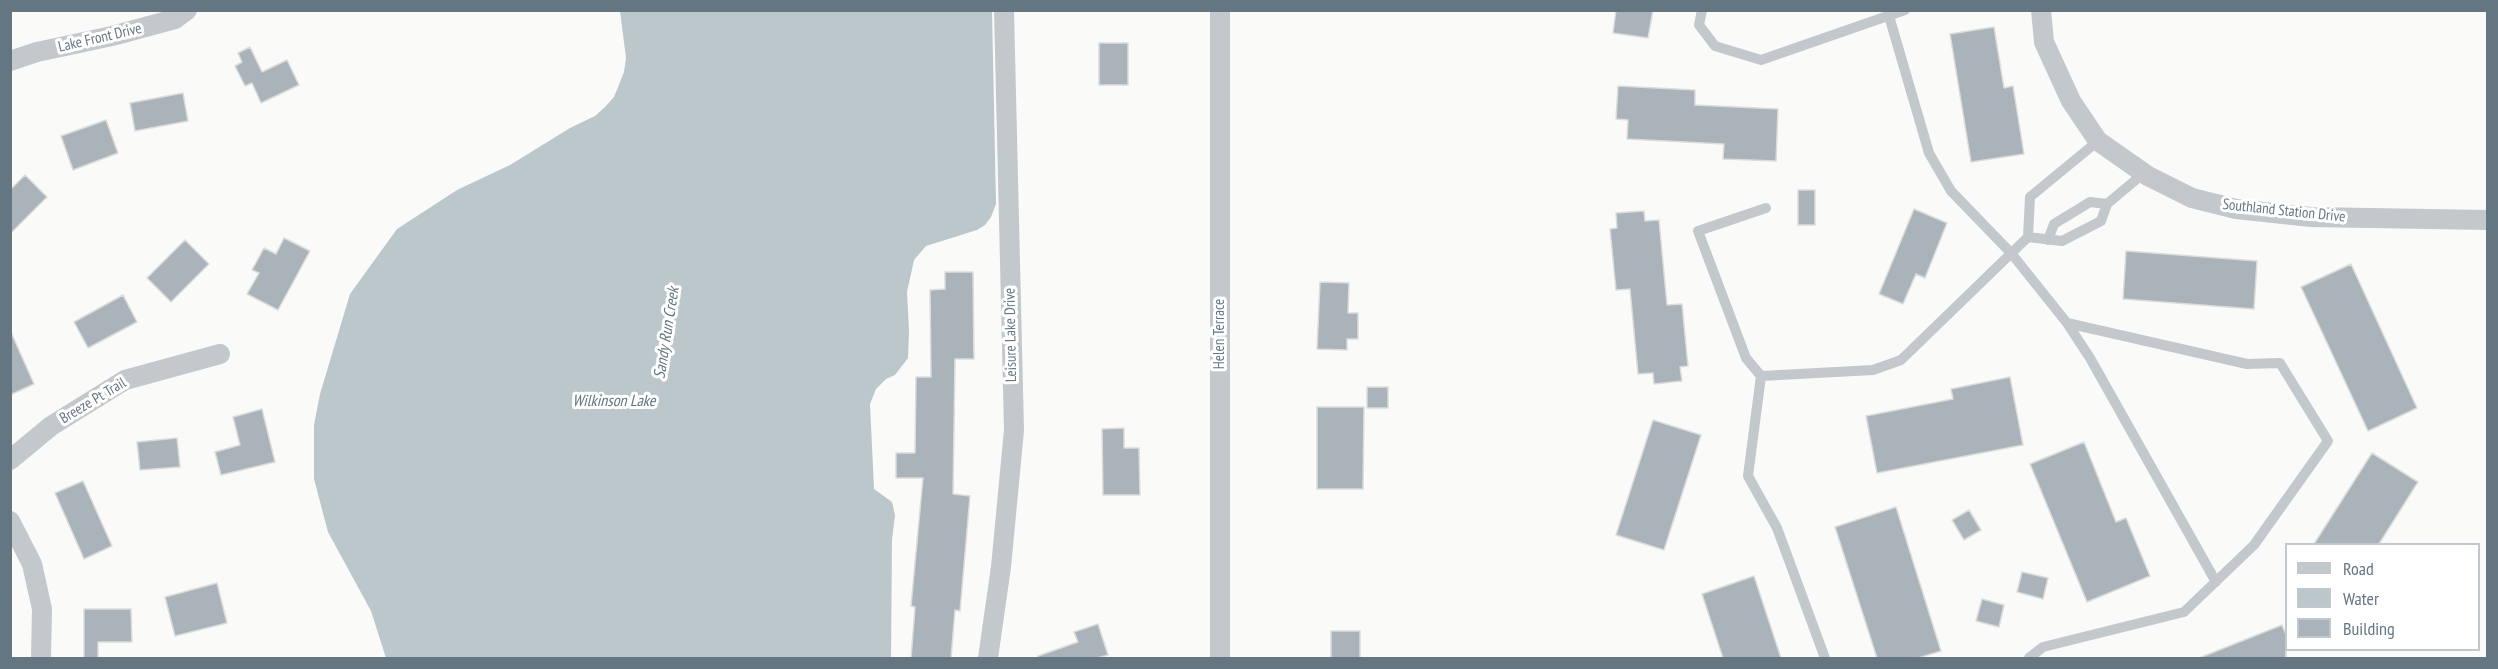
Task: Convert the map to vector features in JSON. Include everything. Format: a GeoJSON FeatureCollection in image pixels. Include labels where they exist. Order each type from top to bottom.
{"type":"FeatureCollection","features":[{"type":"Feature","properties":{"kind":"street","name":"Lake Front Drive"},"geometry":{"type":"LineString","coordinates":[[10,61],[37,52],[112,36],[175,19],[187,10]]}},
{"type":"Feature","properties":{"kind":"street","name":"Leisure Lake Drive"},"geometry":{"type":"LineString","coordinates":[[988,658],[1001,567],[1014,430],[1004,10]]}},
{"type":"Feature","properties":{"kind":"street","name":"Helen Terrace"},"geometry":{"type":"LineString","coordinates":[[1220,10],[1220,658]]}},
{"type":"Feature","properties":{"kind":"street","name":"Southland Station Drive"},"geometry":{"type":"LineString","coordinates":[[2041,10],[2044,42],[2071,101],[2098,141],[2144,173],[2192,198],[2236,209],[2312,217],[2487,220]]}},
{"type":"Feature","properties":{"kind":"street","name":"Breeze Pt Trail"},"geometry":{"type":"LineString","coordinates":[[10,460],[51,426],[125,380],[220,354]]}},
{"type":"Feature","properties":{"kind":"street"},"geometry":{"type":"LineString","coordinates":[[10,521],[32,564],[42,609],[40,658]]}},
{"type":"Feature","properties":{"kind":"lane"},"geometry":{"type":"LineString","coordinates":[[1702,10],[1699,25],[1715,46],[1761,60],[1905,10]]}},
{"type":"Feature","properties":{"kind":"lane"},"geometry":{"type":"LineString","coordinates":[[1889,16],[1929,153],[1951,191],[2011,254],[2067,323],[2090,358],[2216,582]]}},
{"type":"Feature","properties":{"kind":"lane"},"geometry":{"type":"LineString","coordinates":[[1761,376],[1873,370],[1901,360],[2028,237],[2030,197],[2098,141]]}},
{"type":"Feature","properties":{"kind":"lane"},"geometry":{"type":"LineString","coordinates":[[2028,237],[2062,241],[2101,221],[2107,204],[2144,173]]}},
{"type":"Feature","properties":{"kind":"lane"},"geometry":{"type":"LineString","coordinates":[[2048,240],[2054,224],[2090,202],[2107,204]]}},
{"type":"Feature","properties":{"kind":"lane"},"geometry":{"type":"LineString","coordinates":[[1766,208],[1698,231],[1746,358],[1761,376],[1748,476],[1777,528],[1825,658]]}},
{"type":"Feature","properties":{"kind":"lane"},"geometry":{"type":"LineString","coordinates":[[2029,658],[2043,647],[2184,612],[2254,545],[2328,441],[2280,363],[2247,364],[2067,323]]}},
{"type":"Feature","properties":{"kind":"water","name":"Wilkinson Lake"},"geometry":{"type":"Polygon","coordinates":[[[620,11],[992,11],[996,204],[985,225],[977,230],[926,246],[914,260],[907,292],[908,358],[895,375],[886,379],[876,389],[870,404],[874,489],[892,502],[895,515],[892,540],[891,658],[386,658],[371,611],[328,532],[314,479],[314,425],[320,394],[350,294],[397,229],[457,190],[510,165],[570,128],[595,116],[605,107],[614,97],[624,72],[626,58],[620,11]]]}},
{"type":"Feature","properties":{"kind":"building"},"geometry":{"type":"Polygon","coordinates":[[[1616,10],[1653,10],[1648,38],[1613,33],[1616,10]]]}},
{"type":"Feature","properties":{"kind":"building"},"geometry":{"type":"Polygon","coordinates":[[[1994,27],[2004,88],[2013,86],[2024,154],[1971,162],[1950,34],[1994,27]]]}},
{"type":"Feature","properties":{"kind":"building"},"geometry":{"type":"Polygon","coordinates":[[[1099,43],[1128,43],[1128,85],[1099,85],[1099,43]]]}},
{"type":"Feature","properties":{"kind":"building"},"geometry":{"type":"Polygon","coordinates":[[[250,47],[262,72],[287,60],[299,85],[261,103],[252,83],[245,86],[235,66],[242,62],[238,53],[250,47]]]}},
{"type":"Feature","properties":{"kind":"building"},"geometry":{"type":"Polygon","coordinates":[[[1618,86],[1695,90],[1695,105],[1778,109],[1776,161],[1723,159],[1724,144],[1627,139],[1628,120],[1616,119],[1618,86]]]}},
{"type":"Feature","properties":{"kind":"building"},"geometry":{"type":"Polygon","coordinates":[[[183,93],[188,121],[135,131],[130,103],[183,93]]]}},
{"type":"Feature","properties":{"kind":"building"},"geometry":{"type":"Polygon","coordinates":[[[106,120],[118,153],[73,170],[61,136],[106,120]]]}},
{"type":"Feature","properties":{"kind":"building"},"geometry":{"type":"Polygon","coordinates":[[[25,175],[47,197],[10,234],[10,190],[25,175]]]}},
{"type":"Feature","properties":{"kind":"building"},"geometry":{"type":"Polygon","coordinates":[[[1798,190],[1815,190],[1815,225],[1798,225],[1798,190]]]}},
{"type":"Feature","properties":{"kind":"building"},"geometry":{"type":"Polygon","coordinates":[[[1914,209],[1947,223],[1925,278],[1916,274],[1903,304],[1879,294],[1914,209]]]}},
{"type":"Feature","properties":{"kind":"building"},"geometry":{"type":"Polygon","coordinates":[[[1644,211],[1645,221],[1659,220],[1667,305],[1682,304],[1688,366],[1680,367],[1682,381],[1654,384],[1653,373],[1638,374],[1630,289],[1616,290],[1610,229],[1617,228],[1616,213],[1644,211]]]}},
{"type":"Feature","properties":{"kind":"building"},"geometry":{"type":"Polygon","coordinates":[[[284,238],[310,251],[278,310],[247,294],[259,273],[252,270],[264,248],[276,254],[284,238]]]}},
{"type":"Feature","properties":{"kind":"building"},"geometry":{"type":"Polygon","coordinates":[[[185,240],[209,264],[171,302],[147,278],[185,240]]]}},
{"type":"Feature","properties":{"kind":"building"},"geometry":{"type":"Polygon","coordinates":[[[2126,251],[2257,261],[2254,309],[2123,299],[2126,251]]]}},
{"type":"Feature","properties":{"kind":"building"},"geometry":{"type":"Polygon","coordinates":[[[2351,264],[2417,408],[2368,431],[2301,287],[2351,264]]]}},
{"type":"Feature","properties":{"kind":"building"},"geometry":{"type":"Polygon","coordinates":[[[945,272],[973,272],[974,359],[955,359],[953,494],[970,496],[960,611],[955,610],[951,658],[911,658],[915,607],[911,606],[923,478],[896,478],[896,453],[915,453],[916,377],[931,377],[930,290],[945,289],[945,272]]]}},
{"type":"Feature","properties":{"kind":"building"},"geometry":{"type":"Polygon","coordinates":[[[1320,282],[1349,283],[1348,313],[1358,313],[1358,339],[1347,339],[1347,350],[1317,349],[1320,282]]]}},
{"type":"Feature","properties":{"kind":"building"},"geometry":{"type":"Polygon","coordinates":[[[123,295],[137,322],[88,348],[74,322],[123,295]]]}},
{"type":"Feature","properties":{"kind":"building"},"geometry":{"type":"Polygon","coordinates":[[[10,330],[34,384],[10,395],[10,330]]]}},
{"type":"Feature","properties":{"kind":"building"},"geometry":{"type":"Polygon","coordinates":[[[2010,377],[2023,445],[1877,473],[1866,416],[1953,399],[1951,389],[2010,377]]]}},
{"type":"Feature","properties":{"kind":"building"},"geometry":{"type":"Polygon","coordinates":[[[1367,387],[1388,387],[1388,408],[1367,408],[1367,387]]]}},
{"type":"Feature","properties":{"kind":"building"},"geometry":{"type":"Polygon","coordinates":[[[1317,407],[1364,407],[1363,489],[1317,489],[1317,407]]]}},
{"type":"Feature","properties":{"kind":"building"},"geometry":{"type":"Polygon","coordinates":[[[262,409],[275,462],[221,475],[215,452],[240,445],[233,417],[262,409]]]}},
{"type":"Feature","properties":{"kind":"building"},"geometry":{"type":"Polygon","coordinates":[[[1653,420],[1701,435],[1664,550],[1616,535],[1653,420]]]}},
{"type":"Feature","properties":{"kind":"building"},"geometry":{"type":"Polygon","coordinates":[[[1124,428],[1124,448],[1139,448],[1140,495],[1103,495],[1102,429],[1124,428]]]}},
{"type":"Feature","properties":{"kind":"building"},"geometry":{"type":"Polygon","coordinates":[[[177,438],[180,467],[140,470],[137,442],[177,438]]]}},
{"type":"Feature","properties":{"kind":"building"},"geometry":{"type":"Polygon","coordinates":[[[2084,442],[2116,522],[2126,518],[2150,576],[2087,602],[2030,464],[2084,442]]]}},
{"type":"Feature","properties":{"kind":"building"},"geometry":{"type":"Polygon","coordinates":[[[2372,453],[2418,482],[2380,543],[2315,543],[2372,453]]]}},
{"type":"Feature","properties":{"kind":"building"},"geometry":{"type":"Polygon","coordinates":[[[83,481],[112,546],[84,559],[55,493],[83,481]]]}},
{"type":"Feature","properties":{"kind":"building"},"geometry":{"type":"Polygon","coordinates":[[[1896,507],[1941,651],[1918,658],[1877,658],[1835,527],[1896,507]]]}},
{"type":"Feature","properties":{"kind":"building"},"geometry":{"type":"Polygon","coordinates":[[[1969,510],[1981,530],[1964,540],[1952,520],[1969,510]]]}},
{"type":"Feature","properties":{"kind":"building"},"geometry":{"type":"Polygon","coordinates":[[[2022,572],[2048,578],[2043,599],[2017,592],[2022,572]]]}},
{"type":"Feature","properties":{"kind":"building"},"geometry":{"type":"Polygon","coordinates":[[[1754,576],[1781,658],[1723,658],[1702,594],[1754,576]]]}},
{"type":"Feature","properties":{"kind":"building"},"geometry":{"type":"Polygon","coordinates":[[[217,583],[227,623],[175,636],[165,597],[217,583]]]}},
{"type":"Feature","properties":{"kind":"building"},"geometry":{"type":"Polygon","coordinates":[[[1982,599],[2004,605],[1999,627],[1976,621],[1982,599]]]}},
{"type":"Feature","properties":{"kind":"building"},"geometry":{"type":"Polygon","coordinates":[[[84,609],[131,609],[132,642],[98,642],[98,658],[84,658],[84,609]]]}},
{"type":"Feature","properties":{"kind":"building"},"geometry":{"type":"Polygon","coordinates":[[[1098,624],[1108,655],[1097,658],[1038,658],[1038,656],[1078,642],[1074,632],[1098,624]]]}},
{"type":"Feature","properties":{"kind":"building"},"geometry":{"type":"Polygon","coordinates":[[[2282,625],[2285,632],[2286,658],[2199,658],[2282,625]]]}},
{"type":"Feature","properties":{"kind":"building"},"geometry":{"type":"Polygon","coordinates":[[[1331,631],[1360,631],[1360,658],[1331,658],[1331,631]]]}},
{"type":"Feature","properties":{"kind":"water label","name":"Sandy Run Creek"},"geometry":{"type":"Point","coordinates":[667,333]}}]}
